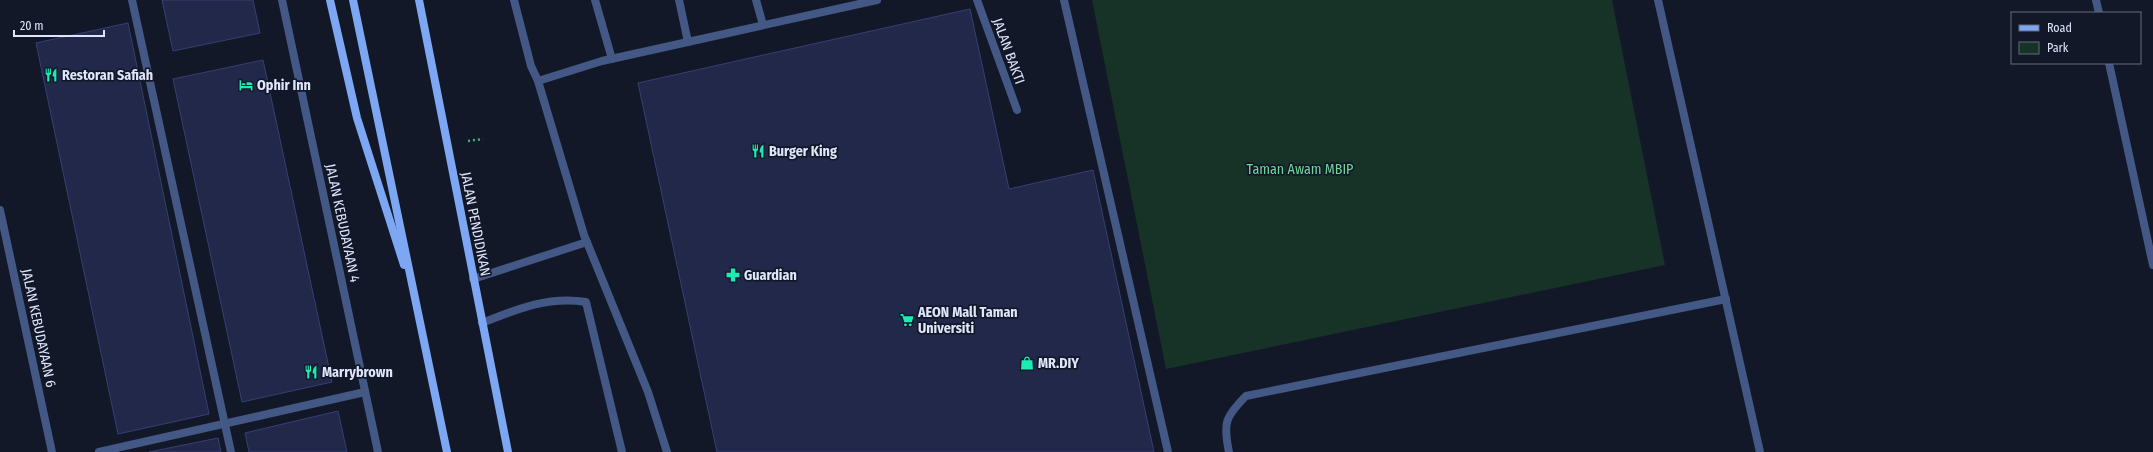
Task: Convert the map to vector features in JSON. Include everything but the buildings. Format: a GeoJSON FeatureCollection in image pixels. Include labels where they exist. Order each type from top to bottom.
{"type":"FeatureCollection","features":[{"type":"Feature","properties":{"kind":"main road"},"geometry":{"type":"LineString","coordinates":[[330,0],[356,118],[382,202],[416,298]]}},
{"type":"Feature","properties":{"kind":"main road"},"geometry":{"type":"LineString","coordinates":[[353,0],[447,452]]}},
{"type":"Feature","properties":{"kind":"main road","name":"JALAN PENDIDIKAN"},"geometry":{"type":"LineString","coordinates":[[419,0],[508,452]]}},
{"type":"Feature","properties":{"kind":"street"},"geometry":{"type":"LineString","coordinates":[[132,0],[231,452]]}},
{"type":"Feature","properties":{"kind":"street","name":"JALAN KEBUDAYAAN 4"},"geometry":{"type":"LineString","coordinates":[[282,0],[378,452]]}},
{"type":"Feature","properties":{"kind":"street"},"geometry":{"type":"LineString","coordinates":[[514,0],[531,66],[538,81],[587,242],[648,392],[667,452]]}},
{"type":"Feature","properties":{"kind":"street"},"geometry":{"type":"LineString","coordinates":[[595,0],[612,59]]}},
{"type":"Feature","properties":{"kind":"street"},"geometry":{"type":"LineString","coordinates":[[679,0],[688,42]]}},
{"type":"Feature","properties":{"kind":"street"},"geometry":{"type":"LineString","coordinates":[[756,0],[763,25]]}},
{"type":"Feature","properties":{"kind":"street"},"geometry":{"type":"LineString","coordinates":[[538,81],[612,59],[763,25],[840,4],[877,0]]}},
{"type":"Feature","properties":{"kind":"street","name":"JALAN BAKTI"},"geometry":{"type":"LineString","coordinates":[[977,0],[1017,110]]}},
{"type":"Feature","properties":{"kind":"street"},"geometry":{"type":"LineString","coordinates":[[1064,0],[1168,452]]}},
{"type":"Feature","properties":{"kind":"street"},"geometry":{"type":"LineString","coordinates":[[1658,0],[1760,452]]}},
{"type":"Feature","properties":{"kind":"street"},"geometry":{"type":"LineString","coordinates":[[2096,0],[2099,12]]}},
{"type":"Feature","properties":{"kind":"street"},"geometry":{"type":"LineString","coordinates":[[2109,64],[2153,265]]}},
{"type":"Feature","properties":{"kind":"street","name":"JALAN KEBUDAYAAN 6"},"geometry":{"type":"LineString","coordinates":[[0,210],[52,452]]}},
{"type":"Feature","properties":{"kind":"street"},"geometry":{"type":"LineString","coordinates":[[473,279],[587,242]]}},
{"type":"Feature","properties":{"kind":"street"},"geometry":{"type":"LineString","coordinates":[[482,323],[524,306],[566,299],[586,302],[622,452]]}},
{"type":"Feature","properties":{"kind":"street"},"geometry":{"type":"LineString","coordinates":[[1229,452],[1225,431],[1231,411],[1246,396],[1726,299]]}},
{"type":"Feature","properties":{"kind":"street"},"geometry":{"type":"LineString","coordinates":[[100,452],[365,392]]}},
{"type":"Feature","properties":{"kind":"green space","name":"Taman Awam MBIP"},"geometry":{"type":"Polygon","coordinates":[[[1092,0],[1612,0],[1665,265],[1166,369],[1092,0]]]}},
{"type":"Feature","properties":{"kind":"place","name":"Restoran Safiah"},"geometry":{"type":"Point","coordinates":[51,75]}},
{"type":"Feature","properties":{"kind":"place","name":"Ophir Inn"},"geometry":{"type":"Point","coordinates":[246,85]}},
{"type":"Feature","properties":{"kind":"place","name":"Burger King"},"geometry":{"type":"Point","coordinates":[758,151]}},
{"type":"Feature","properties":{"kind":"place","name":"Guardian"},"geometry":{"type":"Point","coordinates":[733,275]}},
{"type":"Feature","properties":{"kind":"place","name":"AEON Mall Taman Universiti"},"geometry":{"type":"Point","coordinates":[907,320]}},
{"type":"Feature","properties":{"kind":"place","name":"MR.DIY"},"geometry":{"type":"Point","coordinates":[1027,363]}},
{"type":"Feature","properties":{"kind":"place","name":"Marrybrown"},"geometry":{"type":"Point","coordinates":[311,372]}}]}
